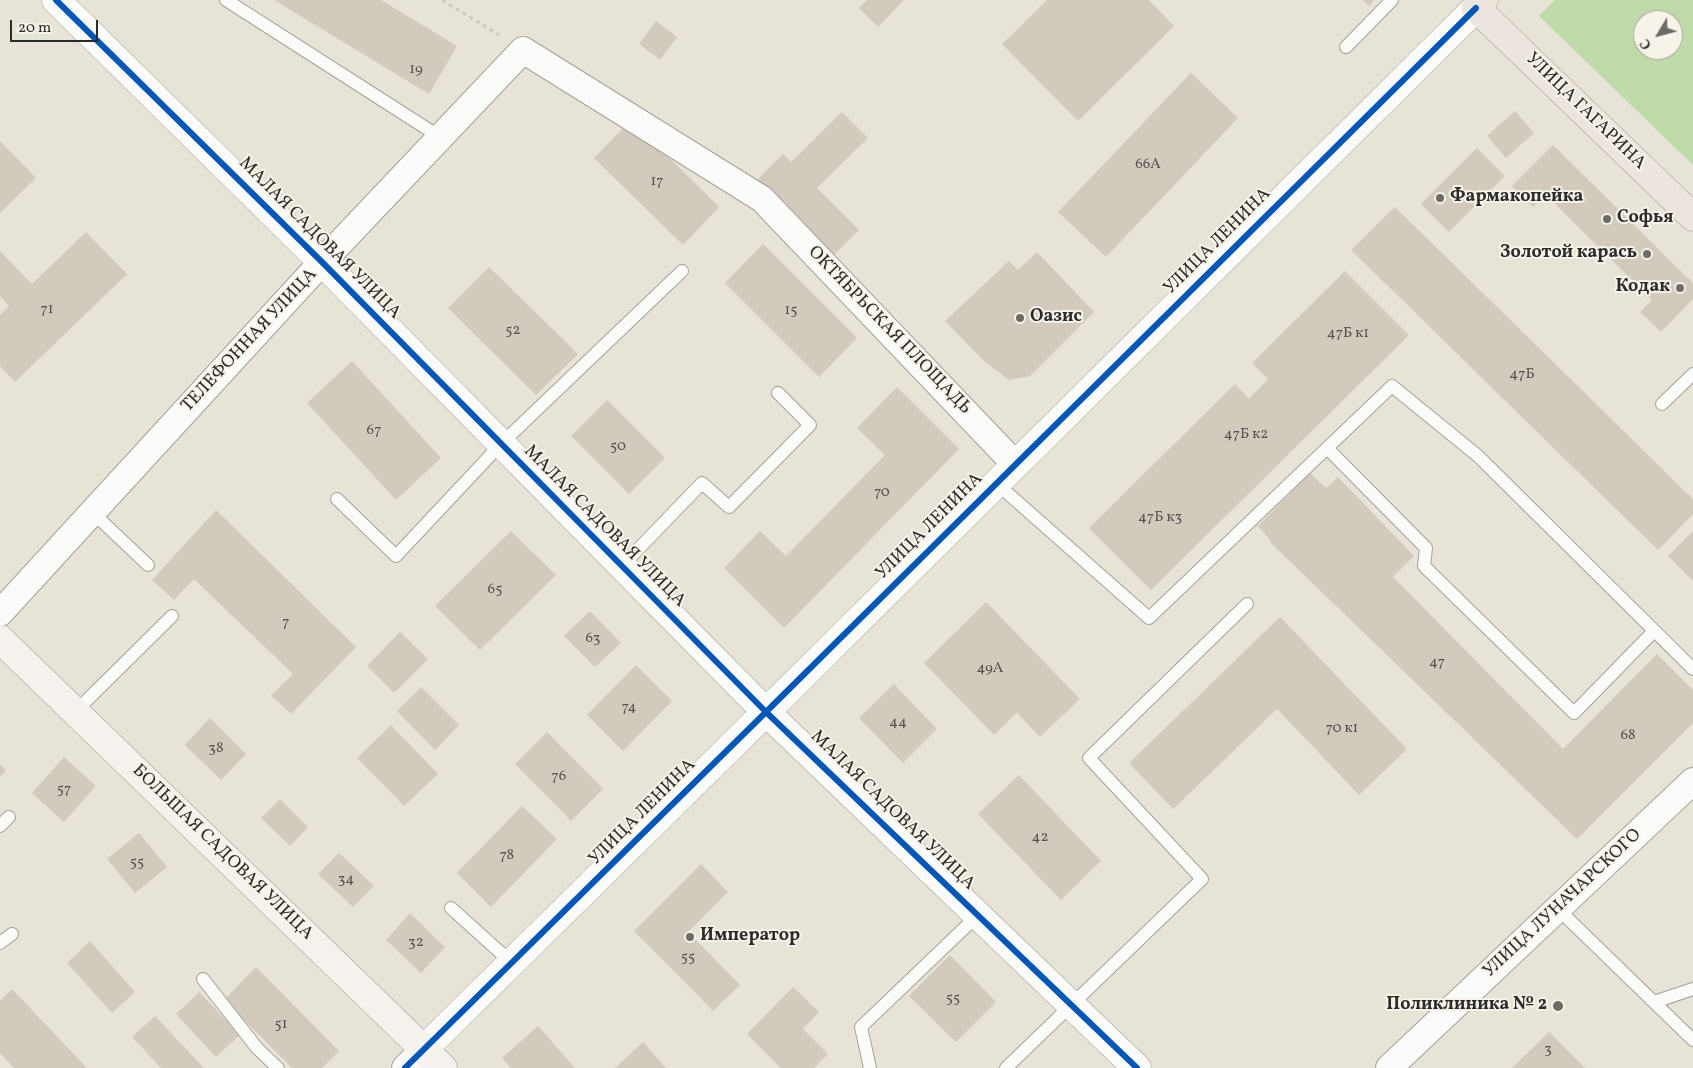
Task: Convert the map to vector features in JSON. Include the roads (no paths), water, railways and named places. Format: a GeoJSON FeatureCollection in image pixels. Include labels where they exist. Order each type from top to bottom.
{"type":"FeatureCollection","features":[{"type":"Feature","properties":{"kind":"main road","name":"УЛИЦА ГАГАРИНА"},"geometry":{"type":"LineString","coordinates":[[1480,4],[1693,217]]}},
{"type":"Feature","properties":{"kind":"main road","name":"БОЛЬШАЯ САДОВАЯ УЛИЦА"},"geometry":{"type":"LineString","coordinates":[[0,639],[76,712],[415,1059],[443,1068]]}},
{"type":"Feature","properties":{"kind":"street","name":"МАЛАЯ САДОВАЯ УЛИЦА"},"geometry":{"type":"LineString","coordinates":[[56,0],[322,262],[766,712],[1137,1068]]}},
{"type":"Feature","properties":{"kind":"street","name":"УЛИЦА ЛЕНИНА"},"geometry":{"type":"LineString","coordinates":[[415,1059],[1480,4]]}},
{"type":"Feature","properties":{"kind":"street","name":"ТЕЛЕФОННАЯ УЛИЦА"},"geometry":{"type":"LineString","coordinates":[[0,613],[322,262],[523,50]]}},
{"type":"Feature","properties":{"kind":"street","name":"ОКТЯБРЬСКАЯ ПЛОЩАДЬ"},"geometry":{"type":"LineString","coordinates":[[523,50],[762,199],[1006,473]]}},
{"type":"Feature","properties":{"kind":"street","name":"УЛИЦА ЛУНАЧАРСКОГО"},"geometry":{"type":"LineString","coordinates":[[1388,1068],[1693,781]]}},
{"type":"Feature","properties":{"kind":"lane"},"geometry":{"type":"LineString","coordinates":[[226,0],[440,137]]}},
{"type":"Feature","properties":{"kind":"lane"},"geometry":{"type":"LineString","coordinates":[[1346,47],[1392,0]]}},
{"type":"Feature","properties":{"kind":"lane"},"geometry":{"type":"LineString","coordinates":[[337,499],[396,556],[501,444],[682,271]]}},
{"type":"Feature","properties":{"kind":"lane"},"geometry":{"type":"LineString","coordinates":[[1662,404],[1693,374]]}},
{"type":"Feature","properties":{"kind":"lane"},"geometry":{"type":"LineString","coordinates":[[1006,473],[1149,618],[1392,386],[1478,456],[1693,669]]}},
{"type":"Feature","properties":{"kind":"lane"},"geometry":{"type":"LineString","coordinates":[[622,566],[702,483],[728,507],[810,424],[778,393]]}},
{"type":"Feature","properties":{"kind":"lane"},"geometry":{"type":"LineString","coordinates":[[1327,448],[1426,548],[1424,566],[1574,713],[1654,631]]}},
{"type":"Feature","properties":{"kind":"lane"},"geometry":{"type":"LineString","coordinates":[[92,512],[148,565]]}},
{"type":"Feature","properties":{"kind":"lane"},"geometry":{"type":"LineString","coordinates":[[1006,1068],[1073,1006],[1114,963],[1202,879],[1089,758],[1247,604]]}},
{"type":"Feature","properties":{"kind":"lane"},"geometry":{"type":"LineString","coordinates":[[76,712],[172,616]]}},
{"type":"Feature","properties":{"kind":"lane"},"geometry":{"type":"LineString","coordinates":[[452,908],[512,963]]}},
{"type":"Feature","properties":{"kind":"lane"},"geometry":{"type":"LineString","coordinates":[[1558,909],[1693,1040]]}},
{"type":"Feature","properties":{"kind":"lane"},"geometry":{"type":"LineString","coordinates":[[870,1068],[861,1027],[978,915]]}},
{"type":"Feature","properties":{"kind":"lane"},"geometry":{"type":"LineString","coordinates":[[0,943],[12,934]]}},
{"type":"Feature","properties":{"kind":"lane"},"geometry":{"type":"LineString","coordinates":[[203,979],[257,1048],[278,1068]]}},
{"type":"Feature","properties":{"kind":"lane"},"geometry":{"type":"LineString","coordinates":[[1654,1002],[1693,989]]}},
{"type":"Feature","properties":{"kind":"place","name":"Фармакопейка"},"geometry":{"type":"Point","coordinates":[1440,198]}},
{"type":"Feature","properties":{"kind":"place","name":"Софья"},"geometry":{"type":"Point","coordinates":[1607,219]}},
{"type":"Feature","properties":{"kind":"place","name":"Золотой карась"},"geometry":{"type":"Point","coordinates":[1647,254]}},
{"type":"Feature","properties":{"kind":"place","name":"Кодак"},"geometry":{"type":"Point","coordinates":[1680,288]}},
{"type":"Feature","properties":{"kind":"place","name":"Оазис"},"geometry":{"type":"Point","coordinates":[1020,318]}},
{"type":"Feature","properties":{"kind":"place","name":"Император"},"geometry":{"type":"Point","coordinates":[690,937]}},
{"type":"Feature","properties":{"kind":"place","name":"Поликлиника № 2"},"geometry":{"type":"Point","coordinates":[1558,1006]}}]}
